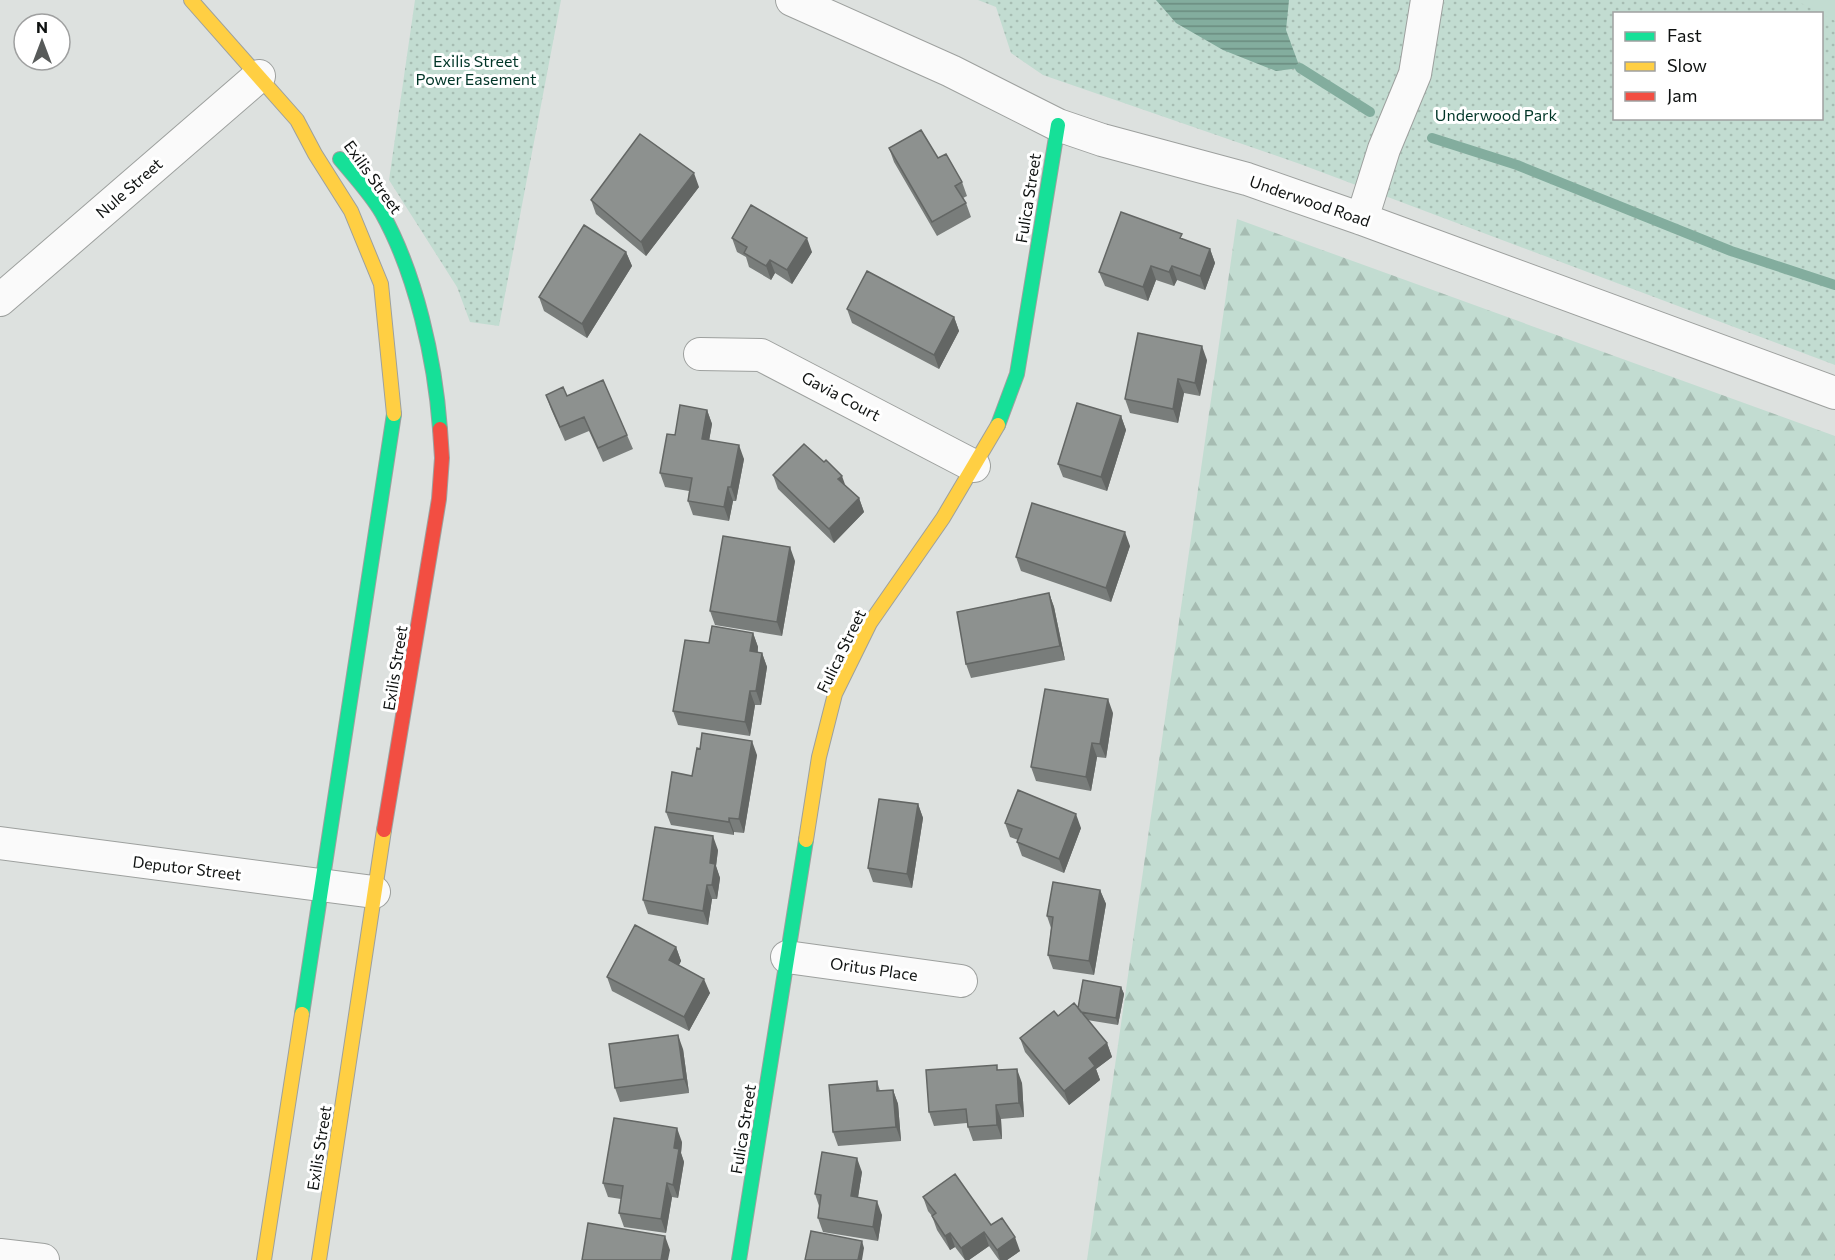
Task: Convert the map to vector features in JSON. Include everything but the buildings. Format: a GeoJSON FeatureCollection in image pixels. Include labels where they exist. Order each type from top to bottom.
{"type":"FeatureCollection","features":[{"type":"Feature","properties":{"kind":"street","name":"Exilis Street"},"geometry":{"type":"LineString","coordinates":[[191,0],[297,120],[315,154],[351,211],[381,284],[394,413],[264,1260]]}},
{"type":"Feature","properties":{"kind":"street","name":"Underwood Road"},"geometry":{"type":"LineString","coordinates":[[792,0],[951,71],[1058,125],[1102,140],[1247,179],[1835,393]]}},
{"type":"Feature","properties":{"kind":"street"},"geometry":{"type":"LineString","coordinates":[[1362,219],[1384,149],[1415,74],[1427,0]]}},
{"type":"Feature","properties":{"kind":"street","name":"Nule Street"},"geometry":{"type":"LineString","coordinates":[[0,300],[259,76]]}},
{"type":"Feature","properties":{"kind":"street","name":"Exilis Street"},"geometry":{"type":"LineString","coordinates":[[297,120],[321,134]]}},
{"type":"Feature","properties":{"kind":"street","name":"Fulica Street"},"geometry":{"type":"LineString","coordinates":[[739,1260],[819,757],[836,694],[870,623],[943,518],[1001,420],[1017,374],[1058,125]]}},
{"type":"Feature","properties":{"kind":"street","name":"Exilis Street"},"geometry":{"type":"LineString","coordinates":[[319,1260],[374,892],[440,499],[442,458],[436,392],[422,318],[398,243],[381,211],[334,151]]}},
{"type":"Feature","properties":{"kind":"street","name":"Gavia Court"},"geometry":{"type":"LineString","coordinates":[[700,354],[761,355],[974,466]]}},
{"type":"Feature","properties":{"kind":"street","name":"Deputor Street"},"geometry":{"type":"LineString","coordinates":[[0,843],[374,892]]}},
{"type":"Feature","properties":{"kind":"street","name":"Oritus Place"},"geometry":{"type":"LineString","coordinates":[[787,957],[961,981]]}},
{"type":"Feature","properties":{"kind":"street"},"geometry":{"type":"LineString","coordinates":[[0,1255],[43,1260]]}},
{"type":"Feature","properties":{"kind":"green space","name":"Exilis Street Power Easement"},"geometry":{"type":"Polygon","coordinates":[[[415,0],[561,0],[499,326],[470,322],[457,287],[389,180],[415,0]]]}},
{"type":"Feature","properties":{"kind":"green space","name":"Underwood Park"},"geometry":{"type":"Polygon","coordinates":[[[978,0],[1835,0],[1835,365],[1300,164],[1043,75],[1011,53],[996,7],[978,0]]]}},
{"type":"Feature","properties":{"kind":"green space"},"geometry":{"type":"Polygon","coordinates":[[[1795,0],[1835,0],[1835,21],[1823,15],[1823,12],[1818,12],[1795,0]]]}},
{"type":"Feature","properties":{"kind":"green space"},"geometry":{"type":"Polygon","coordinates":[[[1237,219],[1835,436],[1835,1260],[1087,1260],[1237,219]]]}},
{"type":"Feature","properties":{"kind":"shaded area"},"geometry":{"type":"Polygon","coordinates":[[[1156,0],[1289,0],[1286,30],[1300,68],[1276,71],[1223,50],[1176,23],[1156,0]]]}},
{"type":"Feature","properties":{"kind":"waterway"},"geometry":{"type":"LineString","coordinates":[[1300,68],[1370,112]]}},
{"type":"Feature","properties":{"kind":"waterway"},"geometry":{"type":"LineString","coordinates":[[1432,138],[1517,165],[1731,251],[1835,285]]}},
{"type":"Feature","properties":{"kind":"traffic: fast"},"geometry":{"type":"LineString","coordinates":[[998,425],[1017,374],[1058,125]]}},
{"type":"Feature","properties":{"kind":"traffic: fast"},"geometry":{"type":"LineString","coordinates":[[340,159],[378,206],[405,263],[428,346],[440,429]]}},
{"type":"Feature","properties":{"kind":"traffic: fast"},"geometry":{"type":"LineString","coordinates":[[302,1014],[394,414]]}},
{"type":"Feature","properties":{"kind":"traffic: fast"},"geometry":{"type":"LineString","coordinates":[[739,1260],[806,840]]}},
{"type":"Feature","properties":{"kind":"traffic: slow"},"geometry":{"type":"LineString","coordinates":[[191,0],[297,120],[315,154],[351,211],[381,284],[394,414]]}},
{"type":"Feature","properties":{"kind":"traffic: slow"},"geometry":{"type":"LineString","coordinates":[[806,840],[819,757],[835,694],[870,623],[943,518],[998,425]]}},
{"type":"Feature","properties":{"kind":"traffic: slow"},"geometry":{"type":"LineString","coordinates":[[319,1260],[384,830]]}},
{"type":"Feature","properties":{"kind":"traffic: slow"},"geometry":{"type":"LineString","coordinates":[[264,1260],[302,1014]]}},
{"type":"Feature","properties":{"kind":"traffic: jam"},"geometry":{"type":"LineString","coordinates":[[384,830],[439,499],[442,458],[440,429]]}}]}
